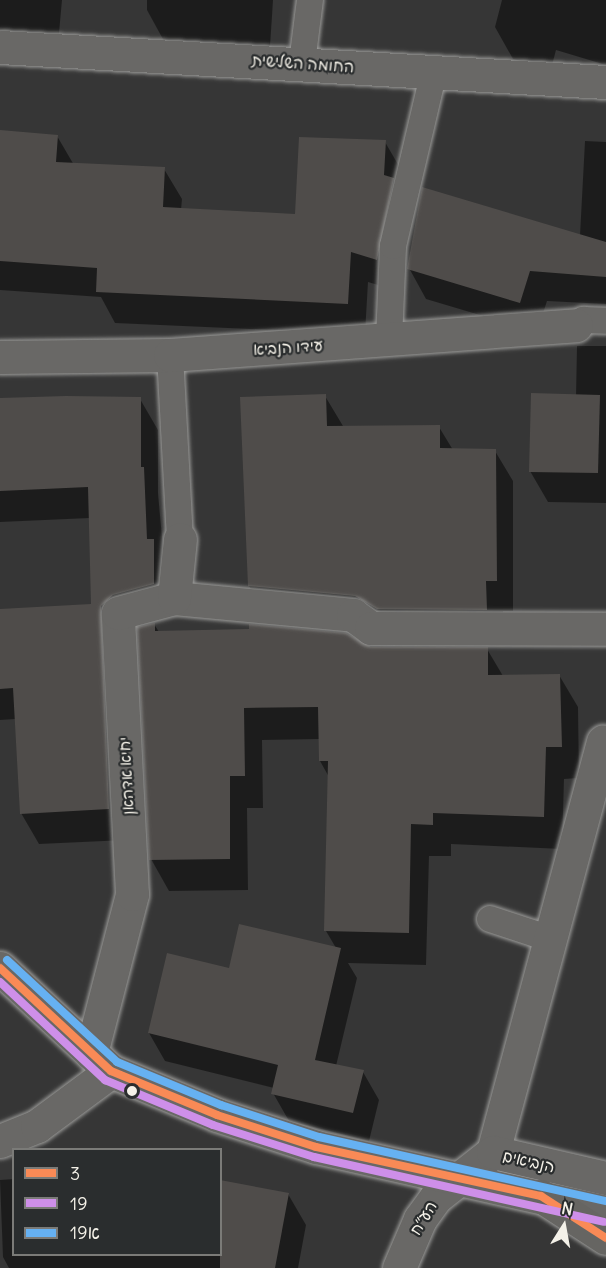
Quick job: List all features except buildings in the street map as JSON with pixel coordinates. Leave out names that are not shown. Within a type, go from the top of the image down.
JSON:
[{"type":"highway","points":[[541,1196],[606,1238]]},
{"type":"street","name":"החומה השלישית","points":[[0,47],[606,82]]},
{"type":"street","name":"עידו הנביא","points":[[0,357],[170,355],[591,323]]},
{"type":"street","points":[[180,538],[174,598],[353,615],[371,628],[606,629]]},
{"type":"street","name":"יחיא אדהאן","points":[[101,1062],[132,894],[118,613],[174,598]]},
{"type":"street","points":[[493,1152],[605,731]]},
{"type":"street","name":"הנביאים","points":[[0,968],[101,1062],[217,1115],[315,1147],[459,1177],[606,1212]]},
{"type":"street","points":[[0,1141],[37,1126],[101,1062]]},
{"type":"street","name":"הנביאים","points":[[459,1177],[493,1152],[606,1178]]},
{"type":"street","name":"הע״ח","points":[[399,1268],[420,1219],[436,1197],[459,1177]]},
{"type":"lane","points":[[302,63],[310,0]]},
{"type":"lane","points":[[389,339],[393,246],[434,71]]},
{"type":"lane","points":[[170,355],[180,538]]},
{"type":"lane","points":[[490,919],[551,939]]},
{"type":"transit line","name":"19א","points":[[7,960],[117,1062],[221,1105],[319,1137],[606,1201]]},
{"type":"transit line","name":"3","points":[[0,968],[111,1071],[217,1115],[316,1147],[541,1196],[606,1238]]},
{"type":"transit line","name":"19","points":[[0,982],[105,1080],[213,1125],[314,1157],[604,1222]]}]
